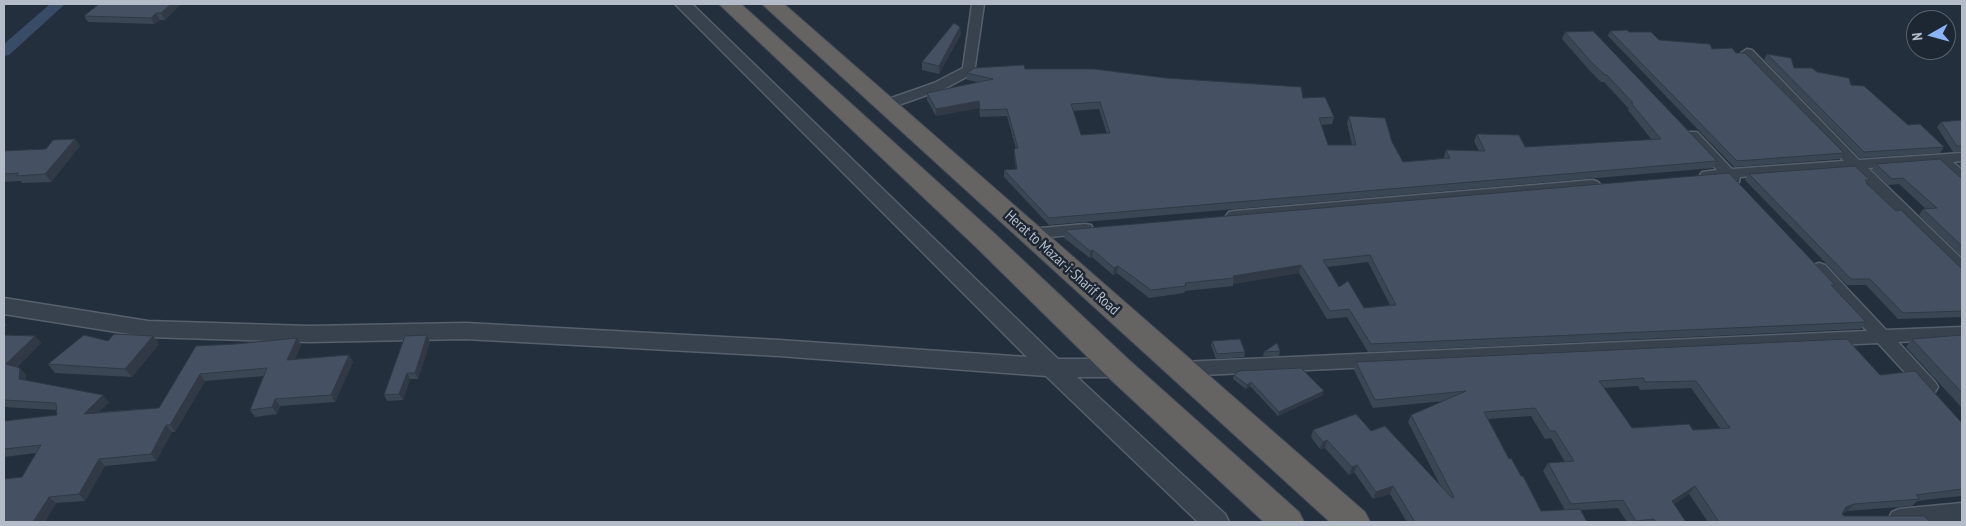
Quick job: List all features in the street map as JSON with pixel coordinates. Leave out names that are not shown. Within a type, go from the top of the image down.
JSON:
[{"type":"highway","points":[[729,4],[985,240],[1118,368],[1287,522]]},
{"type":"highway","name":"Herat to Mazar-i-Sharif Road","points":[[772,4],[1353,522]]},
{"type":"street","points":[[683,4],[1052,368],[1216,522]]},
{"type":"street","points":[[885,105],[940,86],[969,70],[978,4]]},
{"type":"street","points":[[1747,53],[1769,78],[1962,268]]},
{"type":"street","points":[[1682,125],[1742,188]]},
{"type":"street","points":[[1690,177],[1962,157]]},
{"type":"street","points":[[1939,158],[1962,178]]},
{"type":"street","points":[[1223,217],[1612,184]]},
{"type":"street","points":[[1030,234],[1098,228]]},
{"type":"street","points":[[1810,259],[1936,395]]},
{"type":"street","points":[[4,306],[148,329],[309,334],[466,331],[778,348],[1052,368],[1118,368]]},
{"type":"street","points":[[1181,369],[1962,333]]},
{"type":"street","points":[[1878,520],[1962,512]]},
{"type":"building","points":[[99,4],[171,4],[161,13],[156,13],[151,18],[84,16]]},
{"type":"building","points":[[954,23],[960,27],[939,66],[922,62]]},
{"type":"building","points":[[1627,30],[1629,32],[1651,32],[1659,40],[1710,44],[1712,49],[1732,48],[1736,53],[1745,53],[1844,153],[1737,161],[1610,31]]},
{"type":"building","points":[[1593,31],[1717,161],[1049,218],[1004,170],[1017,169],[1014,149],[1018,148],[1007,109],[980,110],[979,101],[936,109],[927,93],[993,79],[967,73],[974,68],[1024,65],[1025,69],[1094,69],[1166,78],[1301,87],[1303,98],[1325,97],[1334,117],[1319,118],[1328,145],[1356,145],[1349,116],[1385,118],[1392,142],[1403,162],[1450,158],[1446,150],[1485,151],[1477,134],[1519,135],[1525,147],[1661,139],[1631,103],[1633,103],[1607,75],[1593,64],[1565,32]],"holes":[[[1100,102],[1110,133],[1081,135],[1071,104]]]},
{"type":"building","points":[[1767,54],[1791,58],[1794,68],[1812,68],[1817,72],[1849,78],[1851,85],[1864,86],[1908,125],[1920,124],[1944,147],[1864,152]]},
{"type":"building","points":[[1962,120],[1962,146],[1957,146],[1941,122]]},
{"type":"building","points":[[75,139],[45,174],[16,176],[19,173],[4,174],[4,151],[46,149],[53,140]]},
{"type":"building","points":[[1940,159],[1962,177],[1962,246],[1923,209],[1937,208],[1903,178],[1892,179],[1876,164]]},
{"type":"building","points":[[1855,166],[1870,180],[1865,180],[1868,183],[1866,183],[1896,211],[1901,210],[1962,268],[1962,311],[1903,313],[1870,279],[1851,279],[1749,174]]},
{"type":"building","points":[[1729,173],[1835,285],[1831,285],[1866,322],[1371,344],[1349,309],[1330,311],[1301,265],[1233,276],[1234,278],[1185,283],[1186,286],[1151,290],[1118,266],[1114,268],[1065,230]],"holes":[[[1370,255],[1396,305],[1364,308],[1348,281],[1339,287],[1323,260]]]},
{"type":"building","points":[[114,334],[153,336],[125,369],[48,364],[84,335],[108,341]]},
{"type":"building","points":[[4,335],[35,336],[6,364],[20,368],[19,379],[103,395],[84,414],[159,408],[196,346],[297,338],[287,360],[349,355],[331,395],[275,399],[272,407],[250,410],[267,368],[200,374],[170,425],[166,425],[151,454],[99,459],[79,494],[49,497],[33,522],[4,522],[4,479],[22,477],[41,445],[4,449],[4,421],[57,415],[56,403],[4,400]]},
{"type":"building","points":[[427,335],[415,373],[407,373],[399,394],[384,395],[405,336]]},
{"type":"building","points":[[1962,335],[1962,393],[1912,339]]},
{"type":"building","points":[[1240,339],[1245,352],[1217,354],[1212,341]]},
{"type":"building","points":[[1847,339],[1880,375],[1915,371],[1962,422],[1962,489],[1916,495],[1920,499],[1854,504],[1846,507],[1842,514],[1844,516],[1924,516],[1930,522],[1719,522],[1695,486],[1672,501],[1686,522],[1656,522],[1654,519],[1636,521],[1623,500],[1571,504],[1548,463],[1574,461],[1555,431],[1550,431],[1535,408],[1484,412],[1509,459],[1511,458],[1521,476],[1523,476],[1541,511],[1580,509],[1587,522],[1415,522],[1393,486],[1376,492],[1357,465],[1352,467],[1327,440],[1323,442],[1313,430],[1356,414],[1371,431],[1385,426],[1452,498],[1454,497],[1411,415],[1466,391],[1375,400],[1356,362]],"holes":[[[1643,378],[1645,382],[1696,381],[1730,428],[1693,430],[1689,424],[1632,428],[1599,381]]]},
{"type":"building","points":[[1277,343],[1280,351],[1264,352]]},
{"type":"building","points":[[1301,368],[1324,391],[1279,412],[1251,382],[1247,385],[1234,375],[1239,371]]},
{"type":"waterway","points":[[4,52],[58,4]]}]
